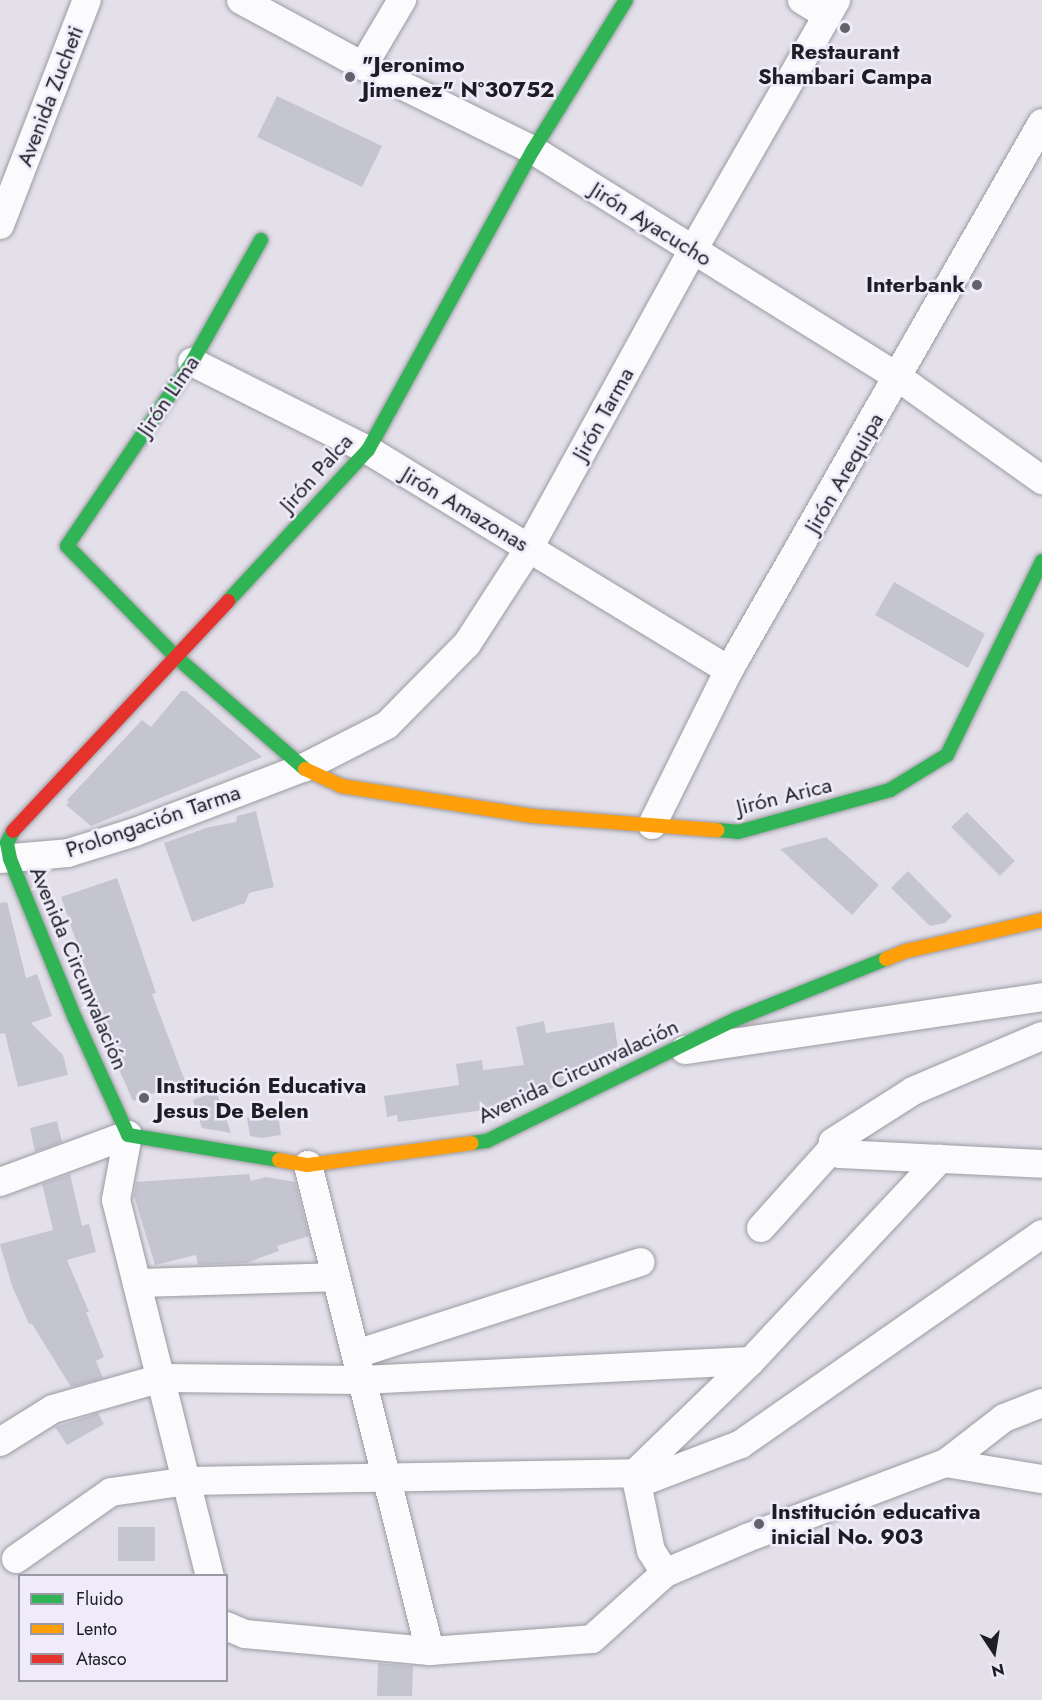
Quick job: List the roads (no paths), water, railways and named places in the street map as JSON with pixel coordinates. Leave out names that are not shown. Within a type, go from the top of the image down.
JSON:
[{"type":"street","name":"Avenida Zucheti","points":[[0,225],[87,0]]},
{"type":"street","name":"Jirón Ayacucho","points":[[241,0],[363,66],[533,150],[899,378],[1042,480]]},
{"type":"street","points":[[363,66],[402,0]]},
{"type":"street","name":"Jirón Palca","points":[[5,859],[13,831],[368,450],[533,150],[627,0]]},
{"type":"street","points":[[802,0],[831,8]]},
{"type":"street","name":"Jirón Tarma","points":[[303,768],[387,725],[467,644],[529,548],[693,250],[831,8]]},
{"type":"street","name":"Jirón Arequipa","points":[[652,825],[729,670],[899,378],[1042,123]]},
{"type":"street","name":"Jirón Lima","points":[[67,546],[192,362],[261,240]]},
{"type":"street","name":"Jirón Amazonas","points":[[192,362],[368,450],[729,670]]},
{"type":"street","name":"Jirón Arica","points":[[67,546],[175,656],[303,768],[341,786],[533,816],[738,832],[890,790],[947,755],[1042,561]]},
{"type":"street","name":"Prolongación Tarma","points":[[5,859],[68,854],[135,832],[303,768]]},
{"type":"street","name":"Avenida Circunvalación","points":[[5,859],[128,1135],[308,1165],[487,1141],[736,1019],[906,951],[1042,920]]},
{"type":"street","points":[[668,1053],[1042,997]]},
{"type":"street","points":[[761,1228],[832,1149],[833,1142],[913,1091],[1042,1036]]},
{"type":"street","points":[[0,1182],[128,1135]]},
{"type":"street","points":[[128,1135],[116,1200],[210,1574]]},
{"type":"street","points":[[832,1149],[840,1154],[1042,1164]]},
{"type":"street","points":[[636,1478],[751,1361],[940,1159]]},
{"type":"street","points":[[308,1165],[430,1651]]},
{"type":"street","points":[[16,1559],[111,1492],[188,1481],[387,1477],[636,1478],[741,1444],[1042,1234]]},
{"type":"street","points":[[359,1367],[641,1262]]},
{"type":"street","points":[[137,1283],[336,1277]]},
{"type":"street","points":[[0,1442],[53,1409],[162,1378],[359,1367],[751,1361]]},
{"type":"street","points":[[228,1627],[245,1634],[430,1651],[592,1640],[665,1573],[747,1538],[946,1462],[1004,1418],[1042,1402]]},
{"type":"street","points":[[946,1462],[1042,1479]]},
{"type":"street","points":[[636,1478],[651,1551],[665,1573]]},
{"type":"place","name":"Restaurant Shambari Campa","points":[[845,28]]},
{"type":"place","name":"\"Jeronimo Jimenez\" N°30752","points":[[350,77]]},
{"type":"place","name":"Interbank","points":[[977,285]]},
{"type":"place","name":"Institución Educativa Jesus De Belen","points":[[144,1098]]},
{"type":"place","name":"Institución educativa inicial No. 903","points":[[759,1524]]}]
